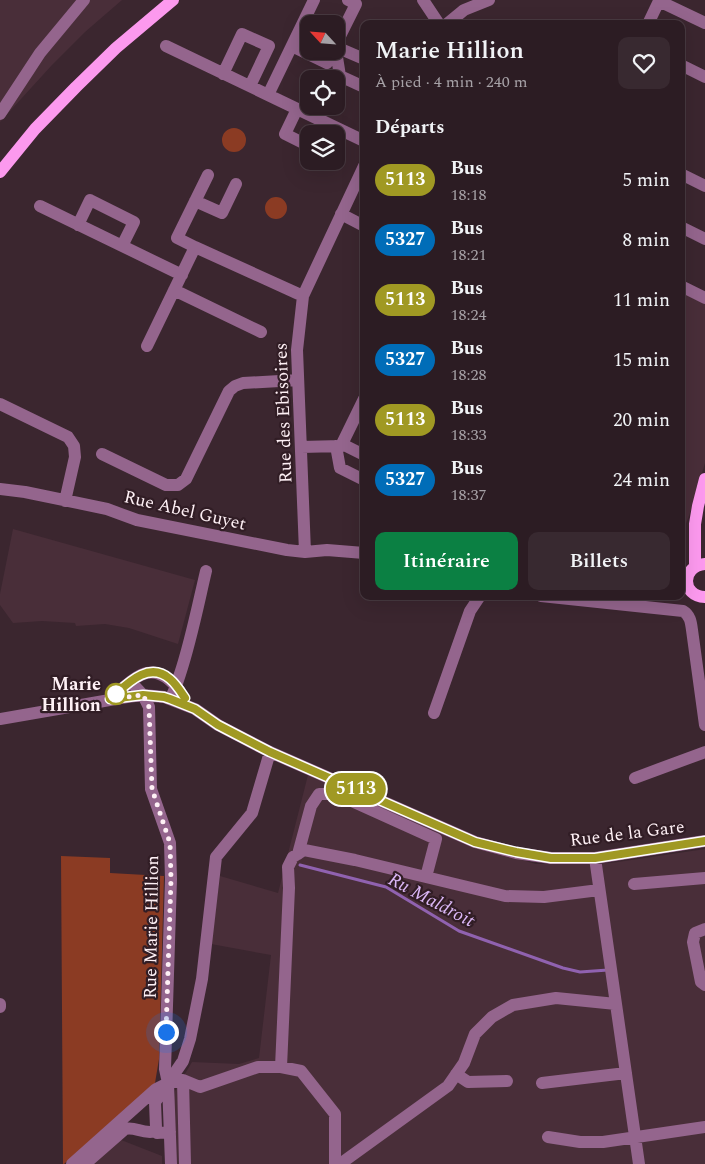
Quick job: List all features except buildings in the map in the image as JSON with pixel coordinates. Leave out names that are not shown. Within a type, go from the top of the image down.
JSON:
[{"type":"main road","points":[[0,172],[35,129],[76,87],[116,48],[173,0]]},
{"type":"main road","points":[[693,592],[687,584],[692,570],[698,506],[705,479]]},
{"type":"main road","points":[[705,504],[702,536],[705,553]]},
{"type":"street","points":[[0,114],[40,53],[84,0]]},
{"type":"street","points":[[268,95],[314,0]]},
{"type":"street","points":[[345,27],[356,4],[348,0]]},
{"type":"street","points":[[424,0],[436,20]]},
{"type":"street","points":[[452,20],[464,10],[489,0]]},
{"type":"street","points":[[650,20],[659,1],[705,24]]},
{"type":"street","points":[[223,74],[242,34],[269,46],[250,86]]},
{"type":"street","points":[[166,46],[360,140]]},
{"type":"street","points":[[292,46],[300,50]]},
{"type":"street","points":[[345,50],[360,58]]},
{"type":"street","points":[[336,60],[340,76],[360,85]]},
{"type":"street","points":[[685,67],[705,77]]},
{"type":"street","points":[[297,109],[285,134],[300,142]]},
{"type":"street","name":"Rue des Ebisoires","points":[[305,552],[296,350],[304,296],[360,174]]},
{"type":"street","points":[[208,175],[177,238],[304,296]]},
{"type":"street","points":[[685,176],[705,186]]},
{"type":"street","points":[[195,201],[222,214],[236,184]]},
{"type":"street","points":[[78,224],[90,200],[134,222],[122,246]]},
{"type":"street","points":[[40,206],[182,275]]},
{"type":"street","points":[[341,214],[360,224]]},
{"type":"street","points":[[685,229],[705,239]]},
{"type":"street","points":[[148,346],[195,247]]},
{"type":"street","points":[[685,288],[705,298]]},
{"type":"street","points":[[174,290],[261,332]]},
{"type":"street","points":[[102,454],[166,485],[178,485],[186,479],[229,391],[243,383],[297,380]]},
{"type":"street","points":[[0,404],[68,437],[74,446],[75,457],[64,501]]},
{"type":"street","points":[[360,406],[339,445],[340,468],[360,478]]},
{"type":"street","points":[[301,447],[339,445],[360,453]]},
{"type":"street","name":"Rue Abel Guyet","points":[[0,489],[25,492],[107,509],[137,520],[287,550],[360,553]]},
{"type":"street","points":[[170,699],[175,691],[184,660],[206,571]]},
{"type":"street","points":[[434,713],[470,610],[477,600]]},
{"type":"street","points":[[590,600],[683,611],[686,613],[692,630],[705,725]]},
{"type":"street","name":"Rue de la Gare","points":[[110,699],[143,673],[152,672],[170,678],[195,709]]},
{"type":"street","points":[[130,682],[143,695]]},
{"type":"street","name":"Rue de la Gare","points":[[0,719],[110,699],[143,695],[164,697],[195,709],[218,725],[270,752],[475,842],[551,858],[595,858],[705,841]]},
{"type":"street","name":"Rue Marie Hillion","points":[[143,695],[149,707],[152,789],[170,843],[171,879],[165,1069],[168,1083],[172,1164]]},
{"type":"street","points":[[170,1132],[157,1133],[155,1102],[183,1061],[190,1039],[202,978],[216,858],[252,813],[270,752]]},
{"type":"street","points":[[635,778],[705,752]]},
{"type":"street","points":[[298,854],[311,806],[319,794],[331,794],[343,797],[436,839],[426,877]]},
{"type":"street","points":[[281,1067],[289,888],[288,867],[293,857],[304,850],[505,896],[544,897],[599,890]]},
{"type":"street","points":[[595,858],[639,1164]]},
{"type":"street","points":[[634,884],[705,878]]},
{"type":"street","points":[[705,929],[695,933],[693,942],[701,982],[705,985]]},
{"type":"street","points":[[340,1164],[448,1086],[464,1063],[475,1034],[492,1017],[513,1004],[556,998],[616,1004]]},
{"type":"street","points":[[72,1164],[156,1089],[168,1083],[183,1080],[200,1087],[258,1068],[281,1067],[301,1071],[335,1114],[335,1164]]},
{"type":"street","points":[[542,1083],[626,1073]]},
{"type":"street","points":[[456,1074],[468,1082],[507,1081]]},
{"type":"street","points":[[183,1080],[185,1164]]},
{"type":"street","points":[[85,1164],[125,1129],[129,1128],[144,1132],[157,1130]]},
{"type":"street","points":[[548,1137],[580,1142],[603,1142],[705,1128]]},
{"type":"shaded area","points":[[0,0],[122,0],[85,32],[52,65],[0,122]]},
{"type":"shaded area","points":[[234,128],[239,129],[245,135],[245,145],[239,151],[234,152],[229,151],[223,145],[222,140],[223,135],[229,129]]},
{"type":"shaded area","points":[[276,197],[284,200],[287,208],[284,216],[276,219],[268,216],[265,208],[268,200]]},
{"type":"shaded area","points":[[685,288],[705,298],[705,463],[685,526]]},
{"type":"shaded area","points":[[13,529],[195,580],[178,644],[129,628],[105,624],[76,626],[75,623],[42,621],[13,623],[0,605],[0,594]]},
{"type":"shaded area","points":[[308,775],[473,846],[536,864],[611,863],[705,849],[705,1164],[176,1164],[173,1106],[175,1091],[192,1062],[239,1064],[259,1058],[271,955],[211,944],[220,876],[278,893]]},
{"type":"shaded area","points":[[61,856],[110,858],[110,873],[164,876],[159,1059],[155,1083],[64,1164],[63,1164]]},
{"type":"shaded area","points":[[111,1136],[162,1156],[162,1164],[78,1164]]},
{"type":"waterway","name":"Ru Maldroit","points":[[300,865],[386,887],[459,931],[563,968],[580,972],[608,970]]},
{"type":"bus line","name":"5113","points":[[185,698],[170,678],[152,672],[143,673],[110,699],[143,695],[170,699],[195,709],[218,725],[270,752],[475,842],[516,852],[551,858],[595,858],[705,841]]},
{"type":"place","name":"Marie Hillion","points":[[116,694]]},
{"type":"route","points":[[116,694],[110,699],[143,695],[149,707],[152,789],[170,843],[171,879],[166,1032]]}]
